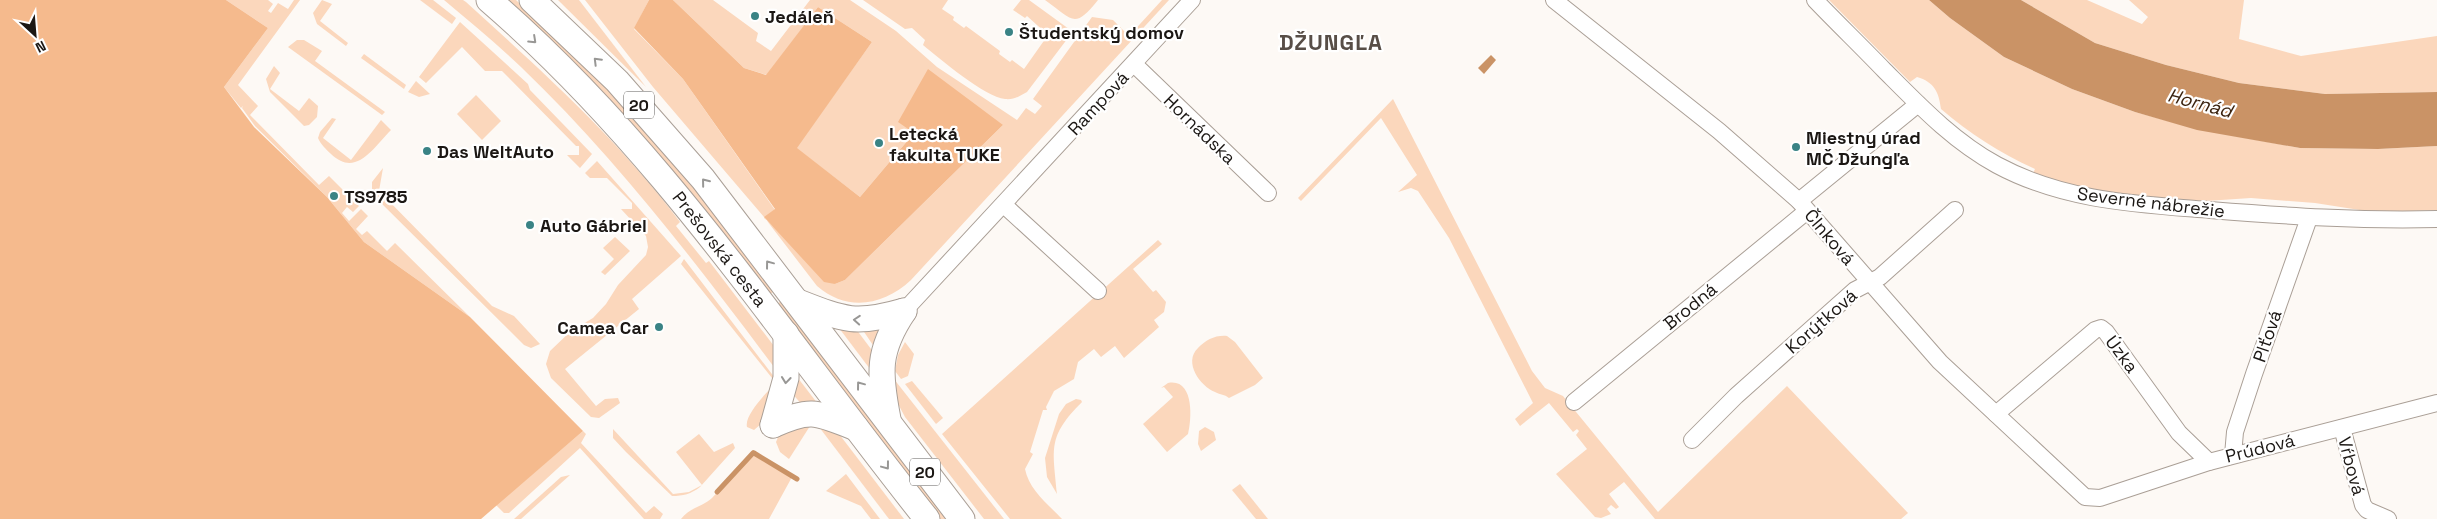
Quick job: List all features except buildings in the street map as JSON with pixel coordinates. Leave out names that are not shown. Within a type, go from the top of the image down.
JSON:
[{"type":"highway","name":"Prešovská cesta","points":[[489,0],[546,52],[621,128],[686,204],[927,519]]},
{"type":"highway","name":"Prešovská cesta","points":[[532,0],[587,51],[646,113],[736,220],[962,519]]},
{"type":"highway","points":[[798,302],[851,319],[868,320],[904,311]]},
{"type":"highway","points":[[889,424],[881,369],[892,328],[904,311]]},
{"type":"highway","points":[[786,334],[786,378],[773,425],[798,414],[812,413],[856,428]]},
{"type":"street","name":"Rampová","points":[[904,311],[1004,206],[1192,0]]},
{"type":"street","name":"Člnková","points":[[1554,0],[1719,130],[1803,206],[1940,362],[2085,497]]},
{"type":"street","name":"Severné nábrežie","points":[[1815,0],[1918,104],[1969,148],[1997,165],[2049,187],[2113,202],[2309,218],[2378,221],[2437,219]]},
{"type":"street","name":"Hornádska","points":[[1134,64],[1268,193]]},
{"type":"street","name":"Brodná","points":[[1574,402],[1803,206],[1918,104]]},
{"type":"street","points":[[1004,206],[1098,291]]},
{"type":"street","name":"Korýtková","points":[[1692,440],[1736,396],[1855,290],[1880,277],[1955,210]]},
{"type":"street","name":"Plťová","points":[[2233,455],[2233,443],[2238,424],[2309,218]]},
{"type":"street","name":"Úzka","points":[[1996,414],[2095,330],[2101,328],[2106,332],[2179,433],[2209,462]]},
{"type":"street","name":"Prúdová","points":[[2085,497],[2100,498],[2233,455],[2437,403]]},
{"type":"street","name":"Vŕbová","points":[[2342,428],[2362,505],[2367,510],[2388,519]]},
{"type":"shaded area","points":[[0,0],[226,0],[268,28],[224,87],[254,127],[327,197],[364,242],[470,317],[583,431],[481,519],[0,519]]},
{"type":"shaded area","points":[[226,0],[268,0],[273,4],[268,11],[271,13],[278,3],[288,9],[294,0],[300,0],[238,85],[258,106],[250,115],[319,185],[329,176],[359,206],[353,212],[347,207],[342,213],[349,221],[361,209],[368,216],[356,229],[362,235],[367,231],[387,251],[395,243],[470,317],[364,242],[327,197],[255,126],[242,108],[243,106],[241,108],[224,87],[268,28]]},
{"type":"shaded area","points":[[322,0],[332,4],[320,21],[348,43],[346,46],[317,24],[313,13]]},
{"type":"shaded area","points":[[420,0],[433,0],[456,18],[452,24]]},
{"type":"shaded area","points":[[444,0],[463,0],[466,2],[579,107],[632,163],[680,222],[676,226],[706,263],[709,261],[777,350],[780,375],[657,216],[591,139],[521,67]]},
{"type":"shaded area","points":[[505,0],[516,0],[609,89],[667,153],[776,290],[770,294],[695,197],[630,121]]},
{"type":"shaded area","points":[[558,0],[579,0],[646,87]]},
{"type":"shaded area","points":[[585,0],[649,0],[634,29],[683,79],[775,210],[764,218],[653,87]]},
{"type":"shaded area","points":[[649,0],[673,0],[744,68],[766,75],[818,7],[872,42],[797,148],[860,197],[914,133],[898,122],[928,69],[1003,125],[845,280],[835,284],[824,282],[764,217],[775,209],[683,79],[634,28]]},
{"type":"shaded area","points":[[673,0],[713,0],[758,33],[756,41],[771,51],[810,0],[850,0],[896,31],[937,67],[1017,120],[1026,108],[1035,114],[1042,106],[1033,99],[1092,17],[1113,20],[1129,36],[1162,0],[1169,0],[911,280],[889,296],[865,302],[853,302],[840,300],[829,294],[817,286],[767,220],[835,284],[845,280],[1003,125],[914,133],[860,197],[796,148],[872,42],[818,7],[767,75],[744,68]]},
{"type":"shaded area","points":[[863,0],[948,0],[942,9],[954,17],[953,20],[964,28],[966,26],[1000,51],[999,54],[1010,62],[1012,60],[1024,69],[1048,35],[1027,16],[1025,18],[1013,10],[1021,0],[1029,0],[1069,29],[1071,34],[1027,92],[1014,98],[1005,99],[996,97],[975,85],[923,45],[925,40],[912,28],[905,29]]},
{"type":"shaded area","points":[[1045,0],[1098,0],[1084,15],[1073,19]]},
{"type":"shaded area","points":[[1829,0],[1929,0],[1950,18],[2004,57],[2072,89],[2135,112],[2197,129],[2300,148],[2378,149],[2437,146],[2437,210],[2366,211],[2315,203],[2251,198],[2206,201],[2075,195],[2030,180],[2035,169],[1986,142],[1963,127],[1941,109],[1939,98],[1932,85],[1917,77],[1910,82]]},
{"type":"shaded area","points":[[2021,0],[2087,0],[2142,24],[2148,17],[2129,0],[2244,0],[2239,39],[2301,56],[2437,36],[2437,92],[2325,94],[2239,83],[2166,65],[2095,43]]},
{"type":"shaded area","points":[[460,22],[528,84],[530,90],[592,154],[580,168],[567,155],[579,155],[579,146],[576,146],[502,71],[485,71],[462,47],[426,83],[419,77]]},
{"type":"shaded area","points":[[297,40],[304,40],[322,51],[315,61],[385,112],[382,115],[288,47]]},
{"type":"shaded area","points":[[364,54],[406,85],[404,89],[361,58]]},
{"type":"shaded area","points":[[274,66],[280,73],[270,89],[299,111],[309,98],[318,106],[317,117],[309,125],[304,126],[270,92],[266,79]]},
{"type":"shaded area","points":[[416,81],[430,94],[419,97],[408,92]]},
{"type":"shaded area","points":[[476,95],[501,121],[482,140],[457,114]]},
{"type":"shaded area","points":[[1393,99],[1532,371],[1545,388],[1563,396],[1658,512],[1787,386],[1908,513],[1901,519],[1655,519],[1624,482],[1609,494],[1619,507],[1616,509],[1611,505],[1607,509],[1611,514],[1601,518],[1595,517],[1556,474],[1587,449],[1576,435],[1579,431],[1577,429],[1573,432],[1549,403],[1520,426],[1515,419],[1533,403],[1449,238],[1418,191],[1411,188],[1398,192],[1417,175],[1381,118],[1301,201],[1298,198]]},
{"type":"shaded area","points":[[332,118],[336,119],[323,138],[351,160],[381,120],[391,130],[364,158],[348,163],[340,161],[331,154],[318,138],[320,132]]},
{"type":"shaded area","points":[[597,161],[681,256],[632,299],[639,309],[565,369],[596,406],[605,399],[618,398],[620,403],[599,418],[591,417],[551,378],[546,364],[550,351],[571,331],[593,318],[606,304],[618,285],[646,255],[648,247],[646,236],[621,209],[632,209],[632,203],[607,178],[590,178],[585,173]]},
{"type":"shaded area","points":[[383,168],[379,191],[492,306],[514,316],[540,344],[531,348],[524,345],[376,198],[372,192],[372,182]]},
{"type":"shaded area","points":[[615,237],[630,251],[605,275],[601,272],[614,259],[603,248]]},
{"type":"shaded area","points":[[1158,240],[1162,244],[1133,269],[1153,292],[1156,290],[1166,302],[1164,312],[1154,320],[1159,327],[1124,358],[1115,346],[1101,357],[1094,349],[1078,362],[1074,379],[1054,391],[1046,407],[1047,410],[1043,410],[1030,452],[1033,454],[1025,469],[1030,484],[1062,519],[1010,519],[942,434]]},
{"type":"shaded area","points":[[684,259],[778,382],[761,424],[754,430],[747,427],[749,416],[776,383],[681,264]]},
{"type":"shaded area","points":[[783,300],[949,519],[940,519],[777,304]]},
{"type":"shaded area","points":[[885,326],[875,348],[862,329]]},
{"type":"shaded area","points":[[839,328],[856,329],[874,353],[870,369]]},
{"type":"shaded area","points":[[1227,336],[1235,342],[1263,378],[1255,385],[1229,398],[1204,385],[1195,373],[1192,360],[1198,348],[1204,343],[1215,337]]},
{"type":"shaded area","points":[[905,342],[914,354],[908,376],[901,379],[895,371],[898,355]]},
{"type":"shaded area","points":[[791,369],[821,408],[803,406],[791,392]]},
{"type":"shaded area","points":[[890,374],[1004,519],[984,519],[905,417],[896,400]]},
{"type":"shaded area","points":[[912,381],[943,418],[936,424],[905,384]]},
{"type":"shaded area","points":[[1168,383],[1176,383],[1183,387],[1187,393],[1190,419],[1188,434],[1167,452],[1143,424],[1173,397],[1164,387],[1161,388]]},
{"type":"shaded area","points":[[1076,399],[1082,402],[1063,425],[1055,444],[1054,465],[1057,494],[1047,477],[1045,458],[1059,414],[1066,404]]},
{"type":"shaded area","points":[[813,419],[836,430],[904,519],[889,519]]},
{"type":"shaded area","points":[[792,425],[810,426],[789,459],[780,452],[776,442],[779,435]]},
{"type":"shaded area","points":[[1205,427],[1214,432],[1216,440],[1201,451],[1198,444],[1199,431]]},
{"type":"shaded area","points":[[613,429],[673,494],[689,492],[702,485],[690,493],[672,496],[613,438]]},
{"type":"shaded area","points":[[583,431],[586,434],[581,443],[646,513],[654,506],[663,514],[660,519],[644,519],[580,448],[509,513],[504,513],[496,505]]},
{"type":"shaded area","points":[[699,434],[714,452],[733,443],[735,448],[702,485],[676,452]]},
{"type":"shaded area","points":[[752,454],[792,477],[769,519],[681,519],[688,512],[712,498]]},
{"type":"shaded area","points":[[846,474],[880,519],[871,519],[861,506],[826,491]]},
{"type":"shaded area","points":[[570,475],[521,519],[514,519],[561,477]]},
{"type":"shaded area","points":[[1240,484],[1268,519],[1256,519],[1232,490]]},
{"type":"water","name":"Hornád","points":[[1929,0],[2021,0],[2095,43],[2166,65],[2239,83],[2325,94],[2437,92],[2437,146],[2378,149],[2300,148],[2197,130],[2135,112],[2072,89],[2004,57],[1950,18]]},
{"type":"water","points":[[1491,55],[1496,60],[1484,74],[1478,68]]},
{"type":"waterway","points":[[717,492],[753,453]]},
{"type":"waterway","points":[[754,453],[797,479]]},
{"type":"place","name":"Jedáleň","points":[[755,16]]},
{"type":"place","name":"Študentský domov","points":[[1009,32]]},
{"type":"place","name":"Letecká fakulta TUKE","points":[[879,143]]},
{"type":"place","name":"Miestny úrad MČ Džungľa","points":[[1796,147]]},
{"type":"place","name":"Das WeltAuto","points":[[427,151]]},
{"type":"place","name":"TS9785","points":[[334,196]]},
{"type":"place","name":"Auto Gábriel","points":[[530,225]]},
{"type":"place","name":"Camea Car","points":[[659,327]]},
{"type":"district","name":"DŽUNGĽA","points":[[1331,42]]}]
